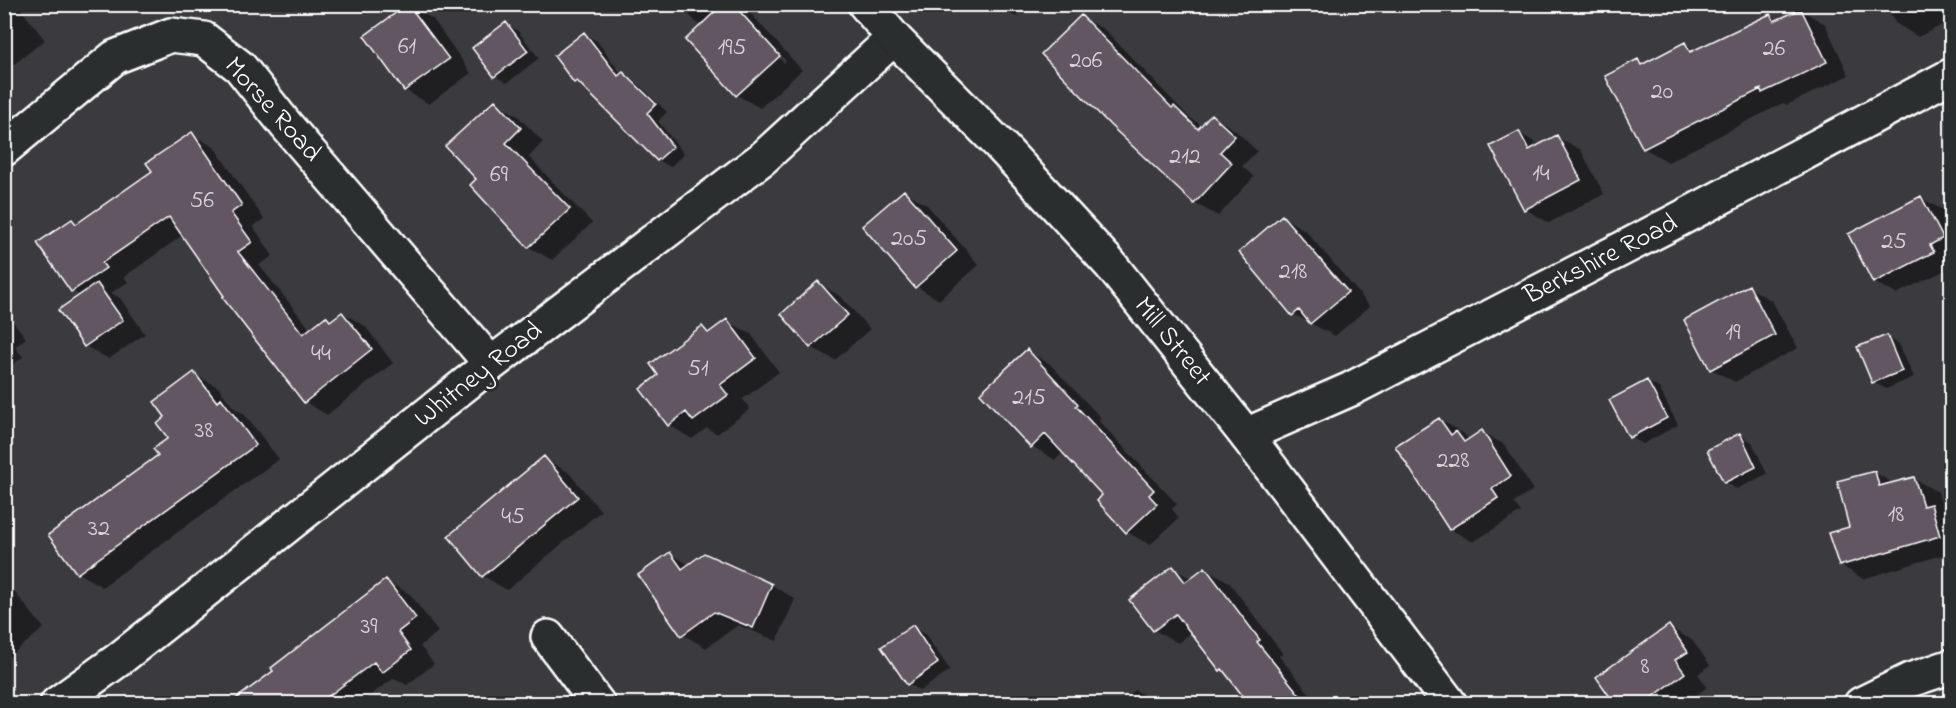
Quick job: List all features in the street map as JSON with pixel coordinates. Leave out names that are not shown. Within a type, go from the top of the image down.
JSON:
[{"type":"street","name":"Mill Street","points":[[865,4],[894,38],[1000,145],[1110,264],[1246,435],[1450,704]]},
{"type":"street","name":"Morse Road","points":[[4,148],[115,57],[171,35],[204,39],[240,67],[294,134],[491,364]]},
{"type":"street","name":"Whitney Road","points":[[57,704],[118,660],[491,364],[763,158],[894,38]]},
{"type":"street","name":"Berkshire Road","points":[[1246,435],[1351,389],[1952,75]]},
{"type":"street","points":[[548,637],[598,704]]},
{"type":"street","points":[[1861,704],[1910,680],[1952,666]]},
{"type":"building","points":[[408,4],[449,59],[404,91],[364,36]]},
{"type":"building","points":[[723,4],[733,4],[780,56],[736,96],[685,40]]},
{"type":"building","points":[[1801,9],[1827,62],[1762,93],[1761,89],[1643,149],[1605,76],[1638,59],[1641,65],[1685,42],[1690,52],[1770,14],[1774,21]]},
{"type":"building","points":[[1081,15],[1172,108],[1174,106],[1198,129],[1211,114],[1235,136],[1220,152],[1232,163],[1194,204],[1110,125],[1041,54]]},
{"type":"building","points":[[506,22],[528,51],[494,77],[472,48]]},
{"type":"building","points":[[584,32],[618,76],[623,72],[656,104],[647,113],[673,147],[657,161],[577,81],[574,83],[554,56]]},
{"type":"building","points":[[495,100],[521,128],[506,143],[570,209],[528,248],[470,185],[476,179],[445,146]]},
{"type":"building","points":[[1519,131],[1529,150],[1557,135],[1581,180],[1524,210],[1490,146]]},
{"type":"building","points":[[192,132],[242,205],[231,213],[252,242],[238,252],[303,334],[326,316],[330,321],[342,312],[372,349],[304,403],[222,297],[224,296],[169,217],[102,263],[106,268],[71,292],[37,243],[72,219],[76,224],[152,171],[146,163]]},
{"type":"building","points":[[904,190],[957,251],[915,288],[862,226]]},
{"type":"building","points":[[1921,196],[1943,238],[1930,245],[1934,252],[1873,283],[1848,234]]},
{"type":"building","points":[[1282,215],[1348,292],[1310,324],[1299,310],[1292,316],[1239,252]]},
{"type":"building","points":[[818,281],[848,315],[810,348],[781,314]]},
{"type":"building","points":[[97,283],[123,320],[84,347],[58,310]]},
{"type":"building","points":[[1749,285],[1775,335],[1710,370],[1684,320]]},
{"type":"building","points":[[727,319],[756,358],[720,385],[728,395],[693,421],[686,412],[668,426],[640,389],[658,375],[650,364],[702,326],[708,333]]},
{"type":"building","points":[[1887,335],[1902,371],[1872,383],[1857,347]]},
{"type":"building","points":[[1027,349],[1154,490],[1149,495],[1157,504],[1126,533],[1097,501],[1102,495],[1045,434],[1031,448],[980,393]]},
{"type":"building","points":[[194,372],[217,402],[221,398],[256,445],[77,574],[48,535],[158,455],[153,449],[168,438],[157,424],[165,417],[154,402]]},
{"type":"building","points":[[1647,380],[1667,418],[1629,438],[1609,400]]},
{"type":"building","points":[[1439,418],[1451,435],[1456,431],[1464,442],[1482,430],[1511,476],[1492,489],[1498,498],[1449,530],[1395,446]]},
{"type":"building","points":[[1740,433],[1756,467],[1724,483],[1707,450]]},
{"type":"building","points":[[544,456],[578,497],[482,577],[448,536]]},
{"type":"building","points":[[1875,471],[1879,486],[1914,477],[1923,506],[1931,504],[1940,536],[1839,566],[1828,533],[1849,527],[1837,481]]},
{"type":"building","points":[[670,552],[682,569],[704,553],[772,584],[753,628],[714,612],[681,636],[638,575]]},
{"type":"building","points":[[1173,566],[1185,582],[1205,567],[1260,640],[1257,642],[1307,704],[1249,704],[1176,614],[1153,631],[1129,600]]},
{"type":"building","points":[[386,579],[416,618],[398,632],[411,650],[382,673],[374,662],[318,704],[229,704],[273,671],[271,668]]},
{"type":"building","points":[[913,625],[938,663],[907,685],[881,647]]},
{"type":"building","points":[[1669,625],[1688,652],[1675,660],[1685,673],[1643,704],[1615,704],[1596,677]]}]
